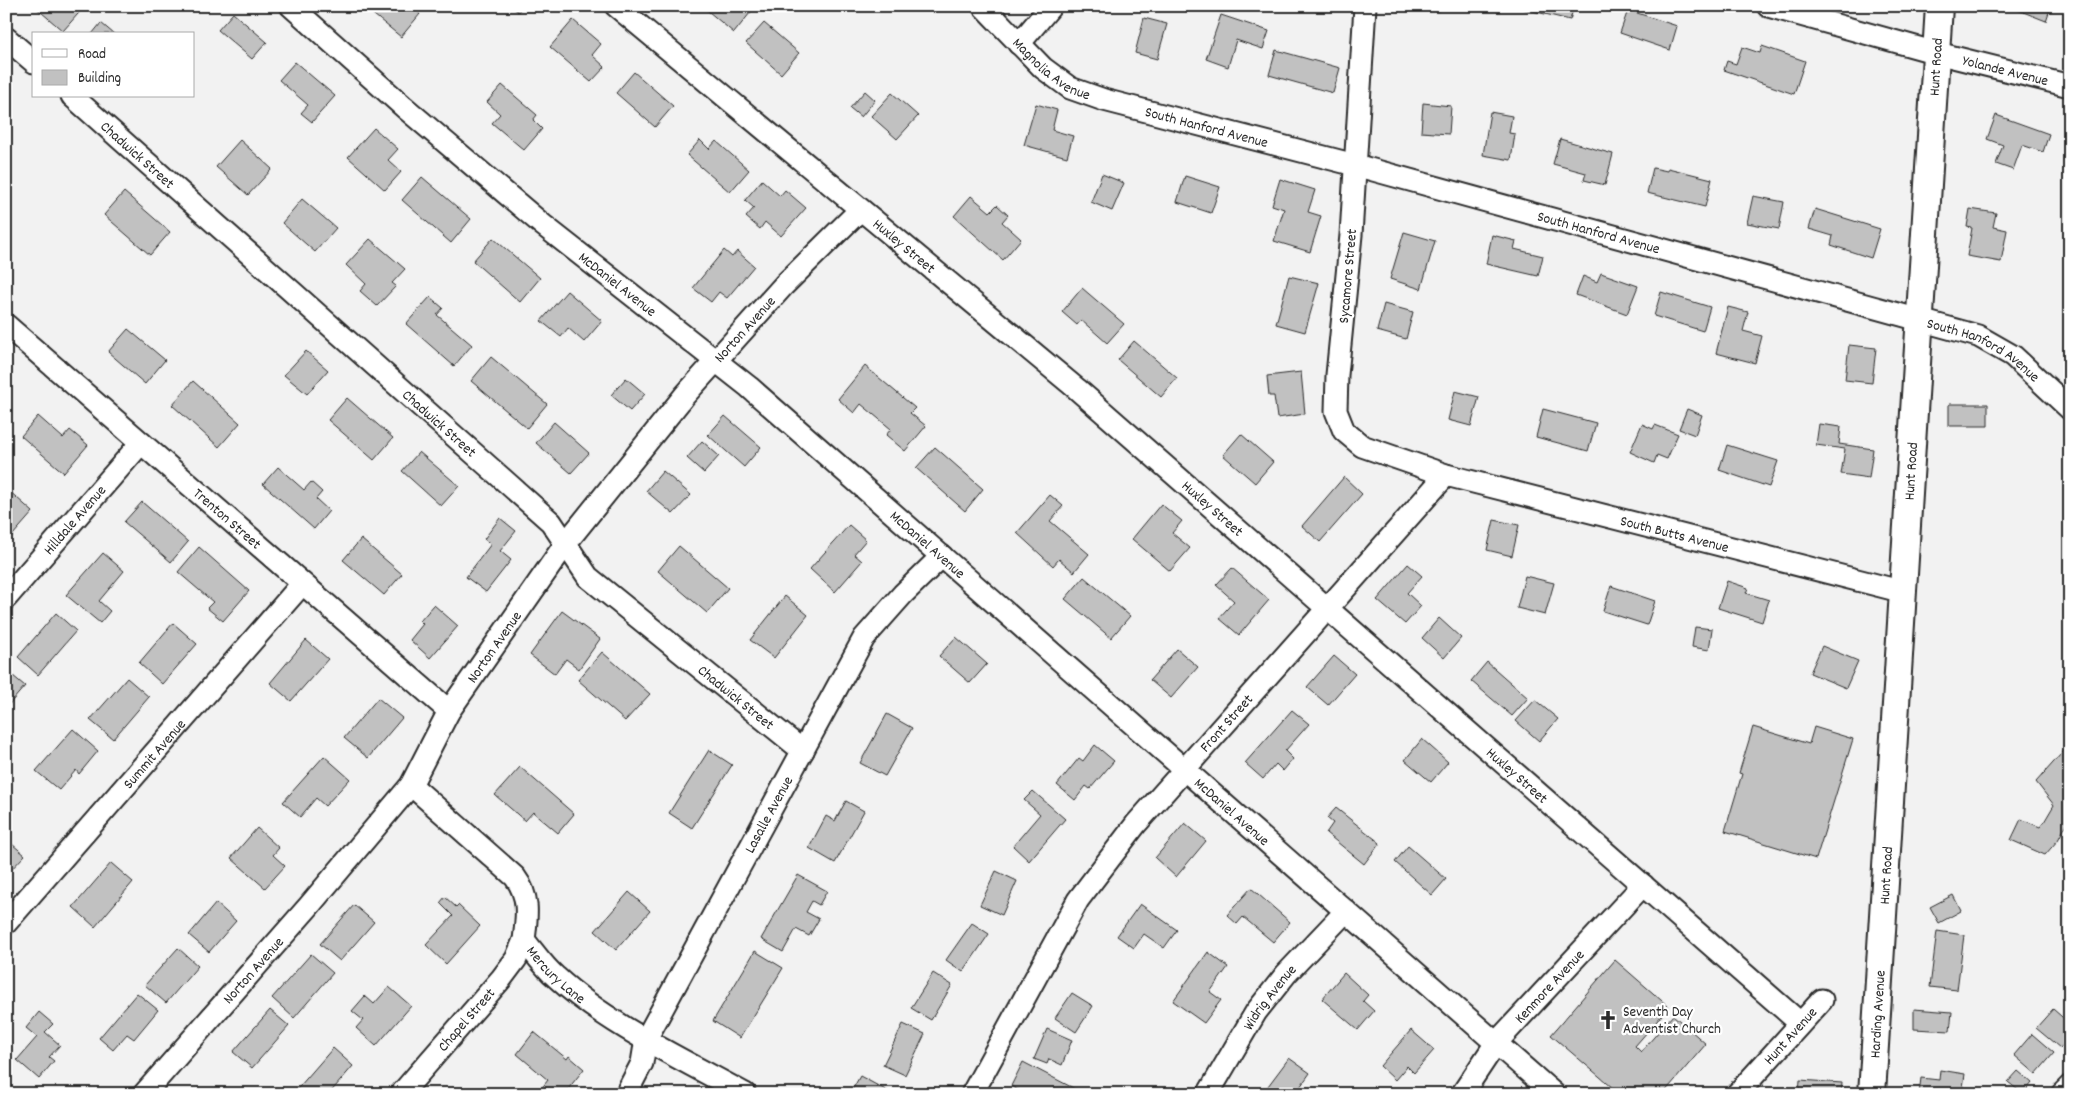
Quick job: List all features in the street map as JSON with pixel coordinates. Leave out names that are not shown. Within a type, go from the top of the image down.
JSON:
[{"type":"street","name":"McDaniel Avenue","points":[[291,6],[404,107],[535,219],[716,360],[1186,769],[1554,1094]]},
{"type":"street","name":"Huxley Street","points":[[616,6],[1077,389],[1800,1023]]},
{"type":"street","points":[[983,6],[1019,44]]},
{"type":"street","name":"Magnolia Avenue","points":[[1051,6],[1019,44],[1043,68],[1070,88],[1104,100]]},
{"type":"street","name":"Sycamore Street","points":[[1365,6],[1351,234],[1337,375],[1336,411],[1344,431],[1362,446],[1446,475]]},
{"type":"street","name":"Yolande Avenue","points":[[1768,6],[1937,53],[2070,86]]},
{"type":"street","name":"Hunt Road","points":[[1881,936],[1904,592],[1939,6]]},
{"type":"street","points":[[6,38],[32,60]]},
{"type":"street","name":"Chadwick Street","points":[[74,98],[552,522],[588,577],[803,751]]},
{"type":"street","name":"South Hanford Avenue","points":[[1104,100],[1355,165],[1978,336],[2013,356],[2070,409]]},
{"type":"street","name":"Norton Avenue","points":[[144,1094],[309,906],[411,785],[450,711],[566,543],[684,395],[784,285],[860,210]]},
{"type":"street","name":"Trenton Street","points":[[6,325],[450,711]]},
{"type":"street","name":"Hilldale Avenue","points":[[6,598],[141,442]]},
{"type":"street","name":"South Butts Avenue","points":[[1446,475],[1904,592]]},
{"type":"street","name":"Front Street","points":[[972,1094],[1078,900],[1136,824],[1446,475]]},
{"type":"street","name":"Lasalle Avenue","points":[[626,1094],[642,1063],[646,1039],[864,638],[903,594],[942,556]]},
{"type":"street","name":"Summit Avenue","points":[[6,923],[302,584]]},
{"type":"street","name":"Mercury Lane","points":[[411,785],[496,859],[521,886],[527,903],[524,940],[556,977],[592,1005],[646,1039],[745,1094]]},
{"type":"street","name":"Kenmore Avenue","points":[[1462,1094],[1496,1043],[1643,885]]},
{"type":"street","name":"Widrig Avenue","points":[[1208,1094],[1256,1012],[1286,974],[1346,911]]},
{"type":"street","name":"Harding Avenue","points":[[1872,1094],[1881,936]]},
{"type":"street","name":"Chapel Street","points":[[402,1094],[501,979],[516,959],[524,940]]},
{"type":"street","name":"Hunt Avenue","points":[[1736,1094],[1822,1000]]},
{"type":"street","points":[[2062,1094],[2070,1086]]},
{"type":"building","points":[[34,6],[85,6],[63,31]]},
{"type":"building","points":[[363,6],[410,6],[420,14],[401,37]]},
{"type":"building","points":[[511,6],[523,6],[518,12]]},
{"type":"building","points":[[702,6],[751,6],[754,8],[734,33]]},
{"type":"building","points":[[1421,6],[1442,6],[1440,11]]},
{"type":"building","points":[[1525,6],[1574,6],[1570,20],[1524,9]]},
{"type":"building","points":[[2008,6],[2051,6],[2046,21]]},
{"type":"building","points":[[1628,10],[1677,26],[1670,50],[1620,33]]},
{"type":"building","points":[[233,13],[267,42],[252,59],[218,30]]},
{"type":"building","points":[[1221,15],[1269,31],[1263,49],[1236,40],[1228,67],[1206,59]]},
{"type":"building","points":[[1144,18],[1167,24],[1157,59],[1135,53]]},
{"type":"building","points":[[573,20],[601,44],[592,55],[605,67],[591,82],[550,47]]},
{"type":"building","points":[[101,23],[112,32],[94,32]]},
{"type":"building","points":[[764,23],[799,53],[781,74],[746,43]]},
{"type":"building","points":[[1762,46],[1805,61],[1794,94],[1724,70],[1727,61],[1736,64],[1742,47],[1760,53]]},
{"type":"building","points":[[1276,50],[1340,68],[1333,93],[1269,75]]},
{"type":"building","points":[[295,62],[335,96],[312,122],[301,113],[308,105],[279,80]]},
{"type":"building","points":[[634,72],[673,106],[655,127],[616,93]]},
{"type":"building","points":[[502,85],[537,115],[533,120],[542,129],[524,150],[492,123],[500,114],[487,102]]},
{"type":"building","points":[[865,91],[875,100],[861,117],[850,108]]},
{"type":"building","points":[[892,93],[918,116],[897,139],[871,116]]},
{"type":"building","points":[[1423,103],[1451,106],[1449,134],[1421,132]]},
{"type":"building","points":[[1036,104],[1057,110],[1052,130],[1073,136],[1067,157],[1024,145]]},
{"type":"building","points":[[1490,112],[1512,116],[1509,133],[1515,134],[1511,160],[1483,155]]},
{"type":"building","points":[[1996,115],[2049,134],[2043,152],[2022,145],[2013,170],[1996,164],[2003,145],[1987,139]]},
{"type":"building","points":[[374,128],[398,149],[388,160],[401,172],[385,190],[348,157]]},
{"type":"building","points":[[1560,139],[1613,154],[1605,185],[1584,180],[1586,173],[1553,164]]},
{"type":"building","points":[[240,140],[272,169],[248,195],[216,167]]},
{"type":"building","points":[[700,140],[709,149],[716,141],[749,170],[730,192],[687,155]]},
{"type":"building","points":[[1653,168],[1667,171],[1668,168],[1712,179],[1705,207],[1647,193]]},
{"type":"building","points":[[1102,174],[1124,183],[1112,211],[1091,202]]},
{"type":"building","points":[[1185,176],[1220,187],[1211,213],[1177,202]]},
{"type":"building","points":[[422,177],[471,219],[451,243],[402,200]]},
{"type":"building","points":[[1280,179],[1315,190],[1308,212],[1321,216],[1310,252],[1274,241],[1284,209],[1272,205]]},
{"type":"building","points":[[762,180],[780,196],[785,190],[806,208],[781,236],[765,222],[760,229],[746,217],[754,208],[745,200]]},
{"type":"building","points":[[124,192],[170,232],[150,255],[104,215]]},
{"type":"building","points":[[971,196],[990,212],[997,205],[1008,215],[1002,222],[1021,239],[1003,260],[954,216]]},
{"type":"building","points":[[1753,196],[1784,202],[1779,229],[1747,223]]},
{"type":"building","points":[[302,199],[336,228],[315,252],[282,223]]},
{"type":"building","points":[[1815,209],[1880,229],[1871,258],[1831,245],[1833,236],[1809,229]]},
{"type":"building","points":[[1970,209],[1996,213],[1993,227],[2007,230],[2001,262],[1967,256],[1972,228],[1967,227]]},
{"type":"building","points":[[1404,232],[1435,241],[1421,289],[1390,279]]},
{"type":"building","points":[[1492,235],[1516,241],[1514,249],[1543,256],[1538,276],[1486,264]]},
{"type":"building","points":[[493,238],[540,278],[520,302],[473,261]]},
{"type":"building","points":[[370,239],[405,269],[392,283],[396,286],[377,306],[360,291],[366,284],[346,265]]},
{"type":"building","points":[[724,250],[732,257],[737,251],[754,266],[727,298],[719,292],[711,302],[693,288]]},
{"type":"building","points":[[1601,273],[1638,286],[1627,314],[1576,295],[1583,276],[1597,282]]},
{"type":"building","points":[[1289,276],[1319,283],[1305,332],[1276,324]]},
{"type":"building","points":[[1082,288],[1124,324],[1107,343],[1081,320],[1077,325],[1062,312]]},
{"type":"building","points":[[567,291],[602,321],[584,342],[568,328],[561,337],[541,321]]},
{"type":"building","points":[[1661,292],[1710,307],[1703,331],[1654,316]]},
{"type":"building","points":[[430,297],[443,308],[437,315],[472,345],[454,366],[406,324]]},
{"type":"building","points":[[1384,304],[1413,312],[1406,339],[1377,331]]},
{"type":"building","points":[[1728,307],[1748,312],[1743,331],[1762,336],[1755,363],[1716,353]]},
{"type":"building","points":[[128,329],[165,360],[145,384],[108,352]]},
{"type":"building","points":[[1134,341],[1177,378],[1161,397],[1118,360]]},
{"type":"building","points":[[1849,345],[1876,348],[1872,383],[1845,380]]},
{"type":"building","points":[[306,351],[328,370],[307,394],[284,375]]},
{"type":"building","points":[[491,357],[547,404],[527,428],[471,381]]},
{"type":"building","points":[[865,366],[915,408],[910,413],[926,426],[905,451],[886,435],[891,429],[861,404],[854,413],[838,399]]},
{"type":"building","points":[[1301,372],[1305,414],[1277,418],[1274,396],[1269,396],[1267,376]]},
{"type":"building","points":[[626,378],[645,394],[630,411],[611,395]]},
{"type":"building","points":[[193,381],[240,423],[219,447],[172,405]]},
{"type":"building","points":[[1455,391],[1479,397],[1471,426],[1448,420]]},
{"type":"building","points":[[347,398],[393,438],[374,460],[328,420]]},
{"type":"building","points":[[1949,404],[1988,404],[1988,426],[1949,426]]},
{"type":"building","points":[[1543,409],[1596,423],[1588,451],[1536,437]]},
{"type":"building","points":[[1687,409],[1702,415],[1695,435],[1679,429]]},
{"type":"building","points":[[38,416],[63,438],[70,430],[88,445],[64,473],[21,436]]},
{"type":"building","points":[[725,416],[761,447],[744,467],[708,435]]},
{"type":"building","points":[[554,422],[589,453],[571,473],[536,443]]},
{"type":"building","points":[[1642,424],[1653,429],[1655,425],[1678,434],[1667,459],[1657,455],[1654,463],[1630,452]]},
{"type":"building","points":[[1819,424],[1841,427],[1839,444],[1873,449],[1869,478],[1841,474],[1845,449],[1816,445]]},
{"type":"building","points":[[1241,434],[1273,462],[1255,483],[1223,455]]},
{"type":"building","points":[[702,441],[719,456],[704,473],[687,458]]},
{"type":"building","points":[[1727,445],[1778,461],[1769,487],[1719,470]]},
{"type":"building","points":[[935,447],[983,489],[965,511],[916,468]]},
{"type":"building","points":[[419,452],[459,486],[441,506],[402,471]]},
{"type":"building","points":[[278,467],[304,490],[311,482],[322,492],[316,499],[329,511],[314,529],[263,484]]},
{"type":"building","points":[[663,471],[691,495],[673,514],[646,491]]},
{"type":"building","points":[[1344,477],[1362,494],[1320,542],[1302,526]]},
{"type":"building","points":[[8,490],[33,512],[12,536],[6,531]]},
{"type":"building","points":[[1050,495],[1063,506],[1050,521],[1089,554],[1074,572],[1059,559],[1053,566],[1017,533]]},
{"type":"building","points":[[142,502],[188,542],[171,562],[124,522]]},
{"type":"building","points":[[1161,504],[1182,521],[1172,533],[1190,548],[1170,571],[1132,539]]},
{"type":"building","points":[[500,518],[516,531],[500,551],[511,560],[486,592],[466,577],[491,544],[484,539]]},
{"type":"building","points":[[1494,520],[1519,525],[1512,556],[1487,550]]},
{"type":"building","points":[[849,525],[866,540],[854,554],[862,561],[835,592],[810,569]]},
{"type":"building","points":[[361,539],[402,574],[384,595],[343,560]]},
{"type":"building","points":[[679,546],[728,588],[707,613],[658,571]]},
{"type":"building","points":[[199,547],[249,591],[223,621],[207,608],[213,602],[178,572]]},
{"type":"building","points":[[103,553],[124,571],[99,601],[110,611],[100,623],[66,595]]},
{"type":"building","points":[[1408,564],[1422,576],[1407,593],[1421,606],[1405,624],[1377,600]]},
{"type":"building","points":[[1232,568],[1269,600],[1239,635],[1219,618],[1234,601],[1216,585]]},
{"type":"building","points":[[1525,576],[1554,583],[1545,615],[1517,608]]},
{"type":"building","points":[[1084,577],[1130,616],[1111,638],[1065,599]]},
{"type":"building","points":[[1727,581],[1748,588],[1746,593],[1769,600],[1762,622],[1718,608]]},
{"type":"building","points":[[1611,586],[1655,601],[1647,625],[1603,611]]},
{"type":"building","points":[[785,596],[808,615],[774,658],[750,640]]},
{"type":"building","points":[[434,605],[458,626],[430,658],[410,640],[423,624],[420,621]]},
{"type":"building","points":[[562,611],[600,639],[579,669],[566,659],[555,674],[530,655]]},
{"type":"building","points":[[56,613],[76,631],[38,675],[18,657]]},
{"type":"building","points":[[1439,618],[1461,638],[1444,658],[1422,638]]},
{"type":"building","points":[[173,623],[197,644],[162,684],[139,663]]},
{"type":"building","points":[[1695,627],[1712,629],[1709,650],[1692,647]]},
{"type":"building","points":[[956,637],[987,664],[970,683],[939,656]]},
{"type":"building","points":[[306,640],[328,659],[291,701],[270,683]]},
{"type":"building","points":[[1822,646],[1858,661],[1846,688],[1810,673]]},
{"type":"building","points":[[1177,649],[1198,667],[1171,698],[1150,680]]},
{"type":"building","points":[[602,652],[650,694],[625,721],[578,680]]},
{"type":"building","points":[[1334,656],[1355,674],[1328,705],[1307,687]]},
{"type":"building","points":[[1487,662],[1528,698],[1512,716],[1471,681]]},
{"type":"building","points":[[6,670],[25,686],[6,708]]},
{"type":"building","points":[[127,678],[149,697],[113,739],[90,720]]},
{"type":"building","points":[[378,698],[402,718],[368,758],[344,738]]},
{"type":"building","points":[[1535,700],[1558,719],[1539,741],[1516,721]]},
{"type":"building","points":[[1292,710],[1309,724],[1285,751],[1293,759],[1283,771],[1276,764],[1263,779],[1245,763]]},
{"type":"building","points":[[887,714],[912,728],[885,776],[860,763]]},
{"type":"building","points":[[1753,727],[1809,744],[1814,727],[1853,739],[1816,859],[1725,831],[1742,774],[1739,773]]},
{"type":"building","points":[[73,729],[98,751],[79,774],[76,770],[59,790],[36,771]]},
{"type":"building","points":[[1422,739],[1448,762],[1431,782],[1405,760]]},
{"type":"building","points":[[2070,744],[2070,818],[2058,840],[2045,855],[2011,840],[2021,819],[2040,827],[2044,822],[2054,805],[2036,782]]},
{"type":"building","points":[[1095,745],[1114,761],[1090,789],[1086,786],[1075,800],[1057,785],[1079,758],[1083,761]]},
{"type":"building","points":[[709,750],[732,765],[692,828],[669,813]]},
{"type":"building","points":[[324,756],[350,779],[325,806],[316,798],[300,817],[283,802]]},
{"type":"building","points":[[520,767],[574,814],[558,833],[533,812],[525,821],[495,795]]},
{"type":"building","points":[[1033,791],[1065,819],[1029,861],[1013,846],[1040,814],[1024,800]]},
{"type":"building","points":[[846,801],[864,811],[835,863],[809,848],[826,816],[835,821]]},
{"type":"building","points":[[1336,808],[1380,843],[1364,864],[1326,833],[1333,823],[1327,818]]},
{"type":"building","points":[[1185,823],[1206,841],[1176,877],[1155,858]]},
{"type":"building","points":[[257,828],[279,848],[273,855],[285,866],[265,888],[231,858]]},
{"type":"building","points":[[6,839],[25,855],[9,872],[6,870]]},
{"type":"building","points":[[1408,846],[1446,879],[1432,895],[1395,862]]},
{"type":"building","points":[[111,863],[133,882],[95,927],[73,907]]},
{"type":"building","points":[[996,871],[1017,881],[1002,915],[980,905]]},
{"type":"building","points":[[798,875],[827,891],[819,905],[812,901],[806,912],[819,919],[809,936],[796,929],[783,952],[761,939]]},
{"type":"building","points":[[1251,888],[1290,922],[1273,942],[1243,917],[1237,924],[1227,915]]},
{"type":"building","points":[[629,892],[650,911],[616,950],[595,931]]},
{"type":"building","points":[[1953,895],[1961,911],[1939,923],[1930,907]]},
{"type":"building","points":[[445,897],[456,907],[458,905],[480,926],[446,964],[426,945],[453,916],[440,903]]},
{"type":"building","points":[[216,903],[236,921],[209,952],[189,935]]},
{"type":"building","points":[[1140,904],[1177,930],[1164,948],[1144,934],[1134,948],[1117,936]]},
{"type":"building","points":[[354,905],[374,922],[340,961],[320,944]]},
{"type":"building","points":[[972,923],[989,934],[963,972],[946,960]]},
{"type":"building","points":[[1937,931],[1964,935],[1957,990],[1930,987]]},
{"type":"building","points":[[178,948],[198,966],[166,1003],[145,985]]},
{"type":"building","points":[[755,951],[783,968],[740,1038],[713,1021]]},
{"type":"building","points":[[1208,952],[1228,967],[1210,992],[1221,1000],[1204,1023],[1173,1001]]},
{"type":"building","points":[[311,954],[333,973],[294,1018],[272,998]]},
{"type":"building","points":[[1615,960],[1669,1007],[1635,1046],[1641,1052],[1673,1015],[1706,1044],[1663,1094],[1620,1094],[1551,1035]]},
{"type":"building","points":[[933,973],[952,985],[931,1020],[911,1008]]},
{"type":"building","points":[[1344,973],[1368,995],[1363,1001],[1374,1011],[1358,1030],[1322,999]]},
{"type":"building","points":[[389,987],[411,1006],[376,1046],[356,1028],[363,1020],[352,1011],[365,996],[374,1004]]},
{"type":"building","points":[[137,993],[158,1010],[134,1039],[127,1034],[113,1050],[99,1038]]},
{"type":"building","points":[[1072,993],[1093,1006],[1076,1032],[1055,1018]]},
{"type":"building","points":[[1914,1009],[1952,1012],[1950,1031],[1914,1029]]},
{"type":"building","points":[[2053,1009],[2070,1024],[2070,1037],[2060,1048],[2036,1028]]},
{"type":"building","points":[[270,1010],[289,1026],[252,1068],[233,1052]]},
{"type":"building","points":[[39,1012],[53,1024],[45,1032],[60,1045],[49,1057],[54,1061],[39,1079],[17,1060],[37,1037],[26,1028]]},
{"type":"building","points":[[903,1024],[925,1034],[905,1075],[883,1065]]},
{"type":"building","points":[[1047,1029],[1072,1040],[1062,1065],[1049,1059],[1047,1064],[1034,1059]]},
{"type":"building","points":[[1411,1030],[1434,1050],[1414,1073],[1407,1066],[1395,1080],[1380,1066]]},
{"type":"building","points":[[534,1032],[567,1059],[569,1056],[584,1069],[564,1094],[537,1094],[548,1080],[517,1054]]},
{"type":"building","points":[[2032,1034],[2054,1053],[2036,1074],[2014,1055]]},
{"type":"building","points":[[333,1048],[353,1066],[329,1094],[293,1094]]},
{"type":"building","points":[[1289,1058],[1310,1073],[1295,1094],[1262,1094]]},
{"type":"building","points":[[1023,1062],[1077,1090],[1075,1094],[1026,1094],[1011,1086]]},
{"type":"building","points":[[1940,1070],[1965,1074],[1962,1094],[1919,1094],[1921,1078],[1939,1080]]},
{"type":"building","points":[[2018,1071],[2032,1083],[2023,1094],[2008,1082]]},
{"type":"building","points":[[860,1076],[893,1094],[850,1094]]},
{"type":"building","points":[[1800,1080],[1842,1083],[1841,1094],[1799,1094]]},
{"type":"place","name":"Seventh Day Adventist Church","points":[[1608,1020]]}]
